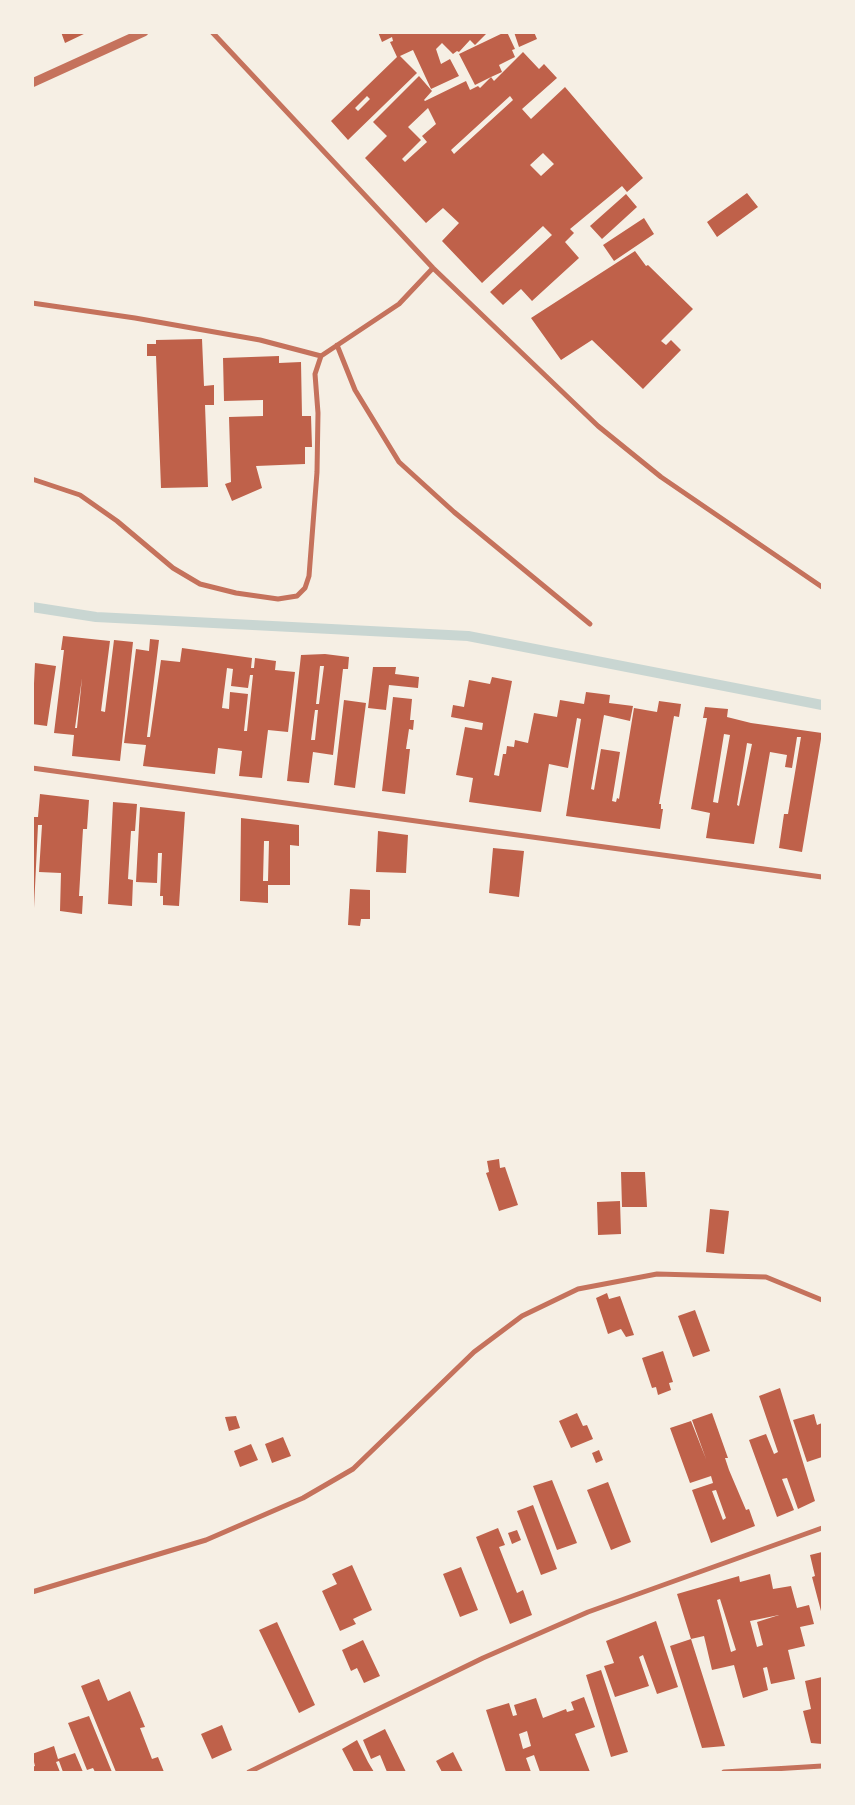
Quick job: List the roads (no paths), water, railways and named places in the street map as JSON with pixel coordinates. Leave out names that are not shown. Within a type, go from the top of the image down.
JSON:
[{"type":"street","points":[[32,84],[144,32]]},
{"type":"street","points":[[212,32],[433,268],[598,426],[661,477],[822,587]]},
{"type":"street","points":[[32,479],[80,495],[117,521],[173,568],[200,584],[236,593],[278,599],[297,596],[305,588],[309,576],[318,413],[315,374],[322,356],[399,304],[433,268]]},
{"type":"street","points":[[32,304],[135,318],[260,340],[322,356]]},
{"type":"street","points":[[337,345],[355,390],[399,462],[454,512],[590,624]]},
{"type":"street","points":[[32,768],[822,877]]},
{"type":"street","points":[[32,1592],[206,1540],[303,1498],[354,1469],[474,1352],[522,1316],[578,1290],[658,1274],[766,1277],[822,1300]]},
{"type":"street","points":[[249,1772],[483,1658],[580,1616],[822,1528]]},
{"type":"street","points":[[724,1772],[822,1766]]},
{"type":"waterway","points":[[32,607],[96,617],[468,636],[822,705]]}]
